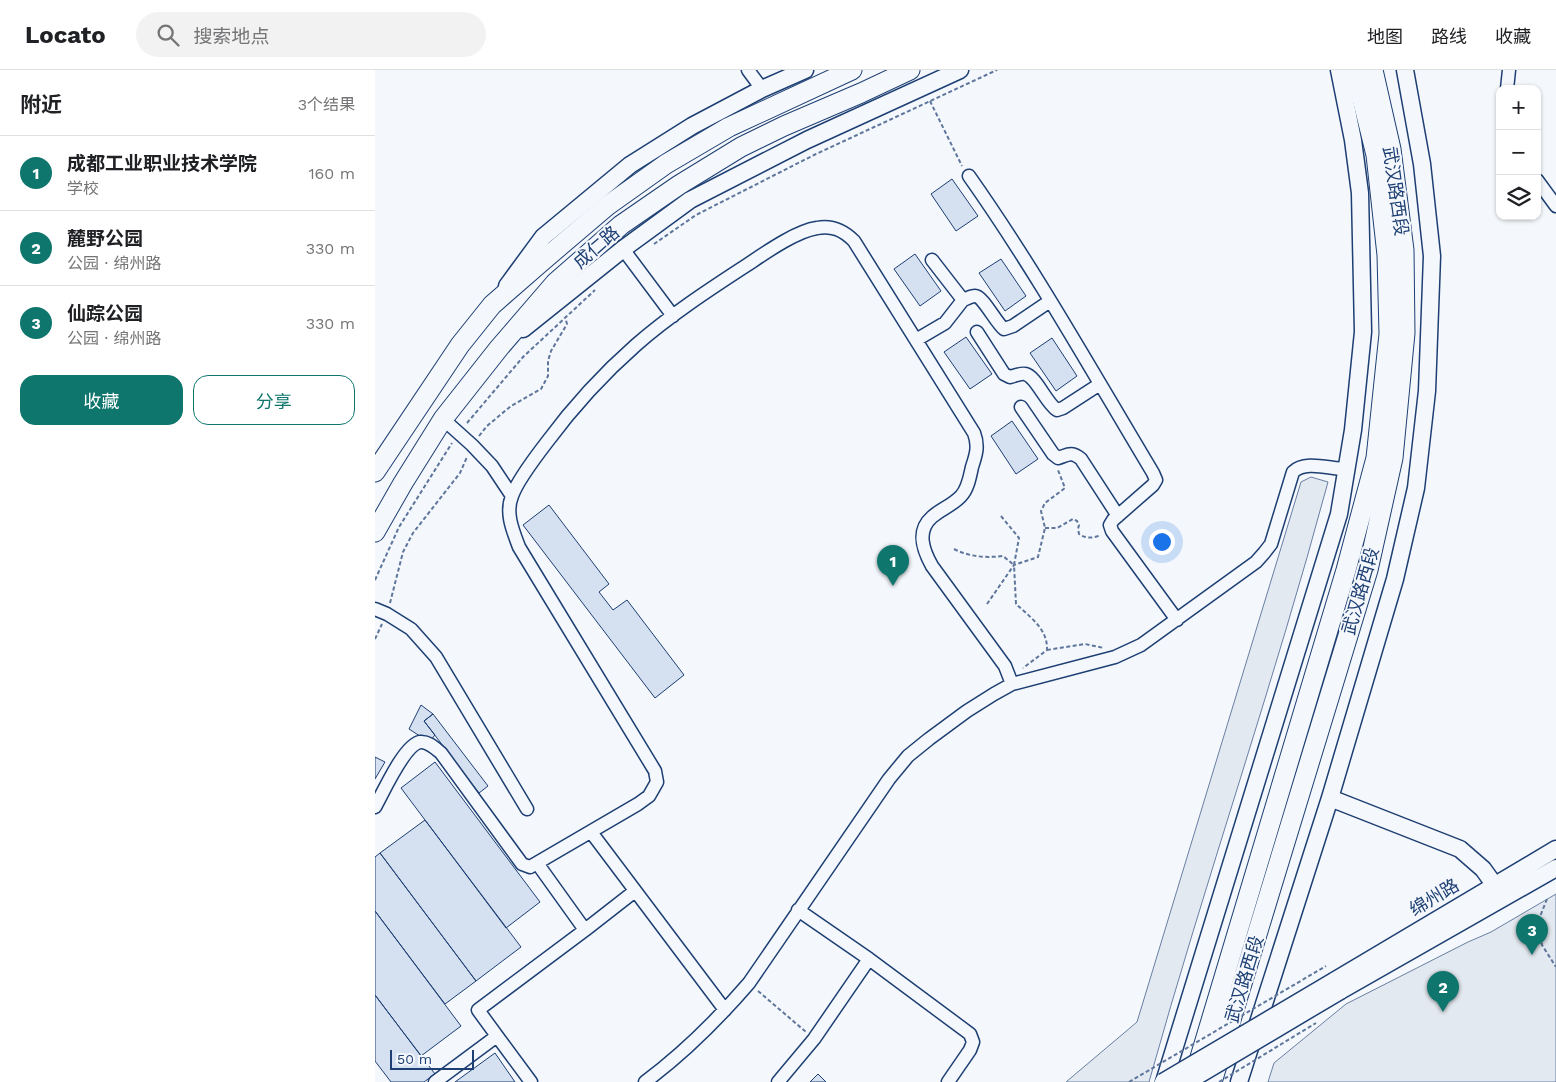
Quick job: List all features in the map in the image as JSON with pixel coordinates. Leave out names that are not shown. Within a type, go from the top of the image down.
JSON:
[{"type":"highway","name":"成仁路","points":[[375,472],[460,344],[493,305],[540,262],[607,206],[666,164],[729,126],[852,70]]},
{"type":"highway","name":"成仁路","points":[[375,532],[403,482],[443,419],[499,348],[555,283],[621,224],[679,185],[741,147],[910,70]]},
{"type":"highway","points":[[1355,70],[1371,82]]},
{"type":"highway","name":"武汉路西段","points":[[1193,1082],[1347,570],[1375,458],[1389,334],[1387,254],[1376,155],[1371,82]]},
{"type":"highway","name":"武汉路西段","points":[[1212,1082],[1368,570],[1393,458],[1405,333],[1405,250],[1391,149],[1371,82]]},
{"type":"main road","points":[[493,305],[543,237],[630,165],[692,126],[762,89],[805,70]]},
{"type":"main road","points":[[499,348],[628,255],[690,200],[807,140],[960,70]]},
{"type":"main road","points":[[1161,1079],[1339,514],[1353,430],[1363,332],[1363,258],[1360,193],[1353,140],[1339,70]]},
{"type":"main road","points":[[1239,1082],[1330,798],[1395,579],[1416,488],[1427,391],[1432,256],[1422,164],[1405,70]]},
{"type":"main road","points":[[1330,798],[1460,849],[1483,869],[1499,891]]},
{"type":"main road","name":"绵州路","points":[[1337,986],[1499,891],[1556,849]]},
{"type":"main road","name":"绵州路","points":[[1499,891],[1556,868]]},
{"type":"main road","points":[[1161,1079],[1337,986]]},
{"type":"main road","points":[[1187,1082],[1337,986]]},
{"type":"street","points":[[748,70],[762,89]]},
{"type":"street","points":[[1507,85],[1509,70]]},
{"type":"street","points":[[969,176],[1050,301],[1156,480],[1153,486],[1113,520],[1111,525],[1112,531],[1177,620]]},
{"type":"street","points":[[1541,185],[1556,206]]},
{"type":"street","points":[[375,807],[412,746],[421,742],[431,745],[441,753],[522,864],[530,867],[649,796],[657,782],[655,772],[519,548],[509,510],[512,496],[535,458],[561,423],[596,384],[637,344],[673,316],[767,252],[802,232],[817,228],[833,228],[845,232],[854,241],[970,426],[978,442],[977,452],[963,495],[931,517],[924,528],[922,540],[924,552],[1005,666],[1012,684]]},
{"type":"street","points":[[628,255],[673,316]]},
{"type":"street","points":[[932,260],[963,300]]},
{"type":"street","points":[[916,340],[945,323],[963,300],[974,296],[980,298],[999,325],[1004,329],[1013,326],[1050,301]]},
{"type":"street","points":[[977,332],[1004,374],[1010,377],[1024,373],[1031,377],[1051,406],[1057,410],[1099,384]]},
{"type":"street","points":[[1021,407],[1053,454],[1058,458],[1075,454],[1081,458],[1118,516]]},
{"type":"street","points":[[443,419],[492,466],[512,496]]},
{"type":"street","points":[[645,1082],[691,1044],[749,983],[889,779],[908,756],[967,711],[1012,684],[1115,657],[1141,645],[1256,562],[1264,553],[1271,544],[1293,472],[1298,468],[1306,466],[1346,469]]},
{"type":"street","points":[[375,609],[387,614],[411,630],[436,657],[527,809]]},
{"type":"street","points":[[591,832],[725,1010]]},
{"type":"street","points":[[537,863],[585,930]]},
{"type":"street","points":[[531,1082],[478,1010],[635,891]]},
{"type":"street","points":[[799,910],[970,1034],[973,1042],[971,1050],[948,1082]]},
{"type":"street","points":[[778,1082],[814,1039],[869,959]]},
{"type":"street","points":[[435,1082],[497,1036]]},
{"type":"path","points":[[628,255],[696,215],[814,155],[997,70]]},
{"type":"path","points":[[930,101],[969,176]]},
{"type":"path","points":[[375,580],[399,527],[459,433],[523,357],[602,285]]},
{"type":"path","points":[[375,639],[387,614],[403,552],[413,533],[460,473],[472,445],[487,426],[511,406],[541,389],[548,376],[548,362],[551,351],[567,324],[565,317]]},
{"type":"path","points":[[987,604],[1014,565],[1038,557],[1045,528],[1041,511],[1045,503],[1065,488],[1057,466],[1058,458]]},
{"type":"path","points":[[1001,516],[1019,538],[1014,565],[1016,604],[1043,630],[1047,641],[1047,650]]},
{"type":"path","points":[[1045,528],[1057,528],[1073,519],[1077,520],[1079,534],[1083,537],[1096,537],[1112,531]]},
{"type":"path","points":[[954,549],[966,555],[987,558],[1003,556],[1014,565]]},
{"type":"path","points":[[1012,684],[1020,670],[1047,650],[1085,644],[1102,647],[1115,657]]},
{"type":"path","points":[[1547,899],[1539,919],[1542,945],[1556,967]]},
{"type":"path","points":[[1129,1082],[1326,966]]},
{"type":"path","points":[[749,983],[814,1039]]},
{"type":"path","points":[[1219,1082],[1320,1020]]},
{"type":"path","points":[[1160,1059],[1161,1079]]},
{"type":"shaded area","points":[[1311,477],[1328,482],[1285,632],[1149,1082],[1066,1082],[1137,1022],[1301,482]]},
{"type":"shaded area","points":[[1556,894],[1556,1082],[1268,1082],[1274,1063],[1346,1004],[1491,932]]},
{"type":"building","points":[[952,179],[978,216],[956,231],[931,194]]},
{"type":"building","points":[[915,254],[941,291],[920,306],[894,269]]},
{"type":"building","points":[[1001,259],[1026,296],[1005,311],[979,273]]},
{"type":"building","points":[[966,337],[992,374],[970,389],[944,352]]},
{"type":"building","points":[[1052,338],[1077,376],[1056,391],[1030,353]]},
{"type":"building","points":[[1012,421],[1038,459],[1016,474],[991,436]]},
{"type":"building","points":[[549,505],[609,584],[599,592],[613,610],[627,600],[684,675],[655,698],[523,525]]},
{"type":"building","points":[[421,705],[433,714],[424,721],[435,735],[429,742],[409,729]]},
{"type":"building","points":[[433,714],[488,786],[479,793],[424,721]]},
{"type":"building","points":[[375,757],[385,762],[375,779]]},
{"type":"building","points":[[435,762],[540,902],[506,928],[401,788]]},
{"type":"building","points":[[425,820],[521,947],[476,981],[380,853]]},
{"type":"building","points":[[380,853],[476,981],[445,1004],[375,911],[375,857]]},
{"type":"building","points":[[375,911],[461,1026],[421,1056],[375,995]]},
{"type":"building","points":[[375,995],[435,1074],[424,1082],[391,1082],[375,1061]]},
{"type":"building","points":[[495,1053],[515,1082],[455,1082]]},
{"type":"building","points":[[818,1074],[826,1082],[810,1082]]},
{"type":"place","name":"成都工业职业技术学院","points":[[893,586]]},
{"type":"place","name":"仙踪公园","points":[[1532,955]]},
{"type":"place","name":"麓野公园","points":[[1443,1012]]}]
